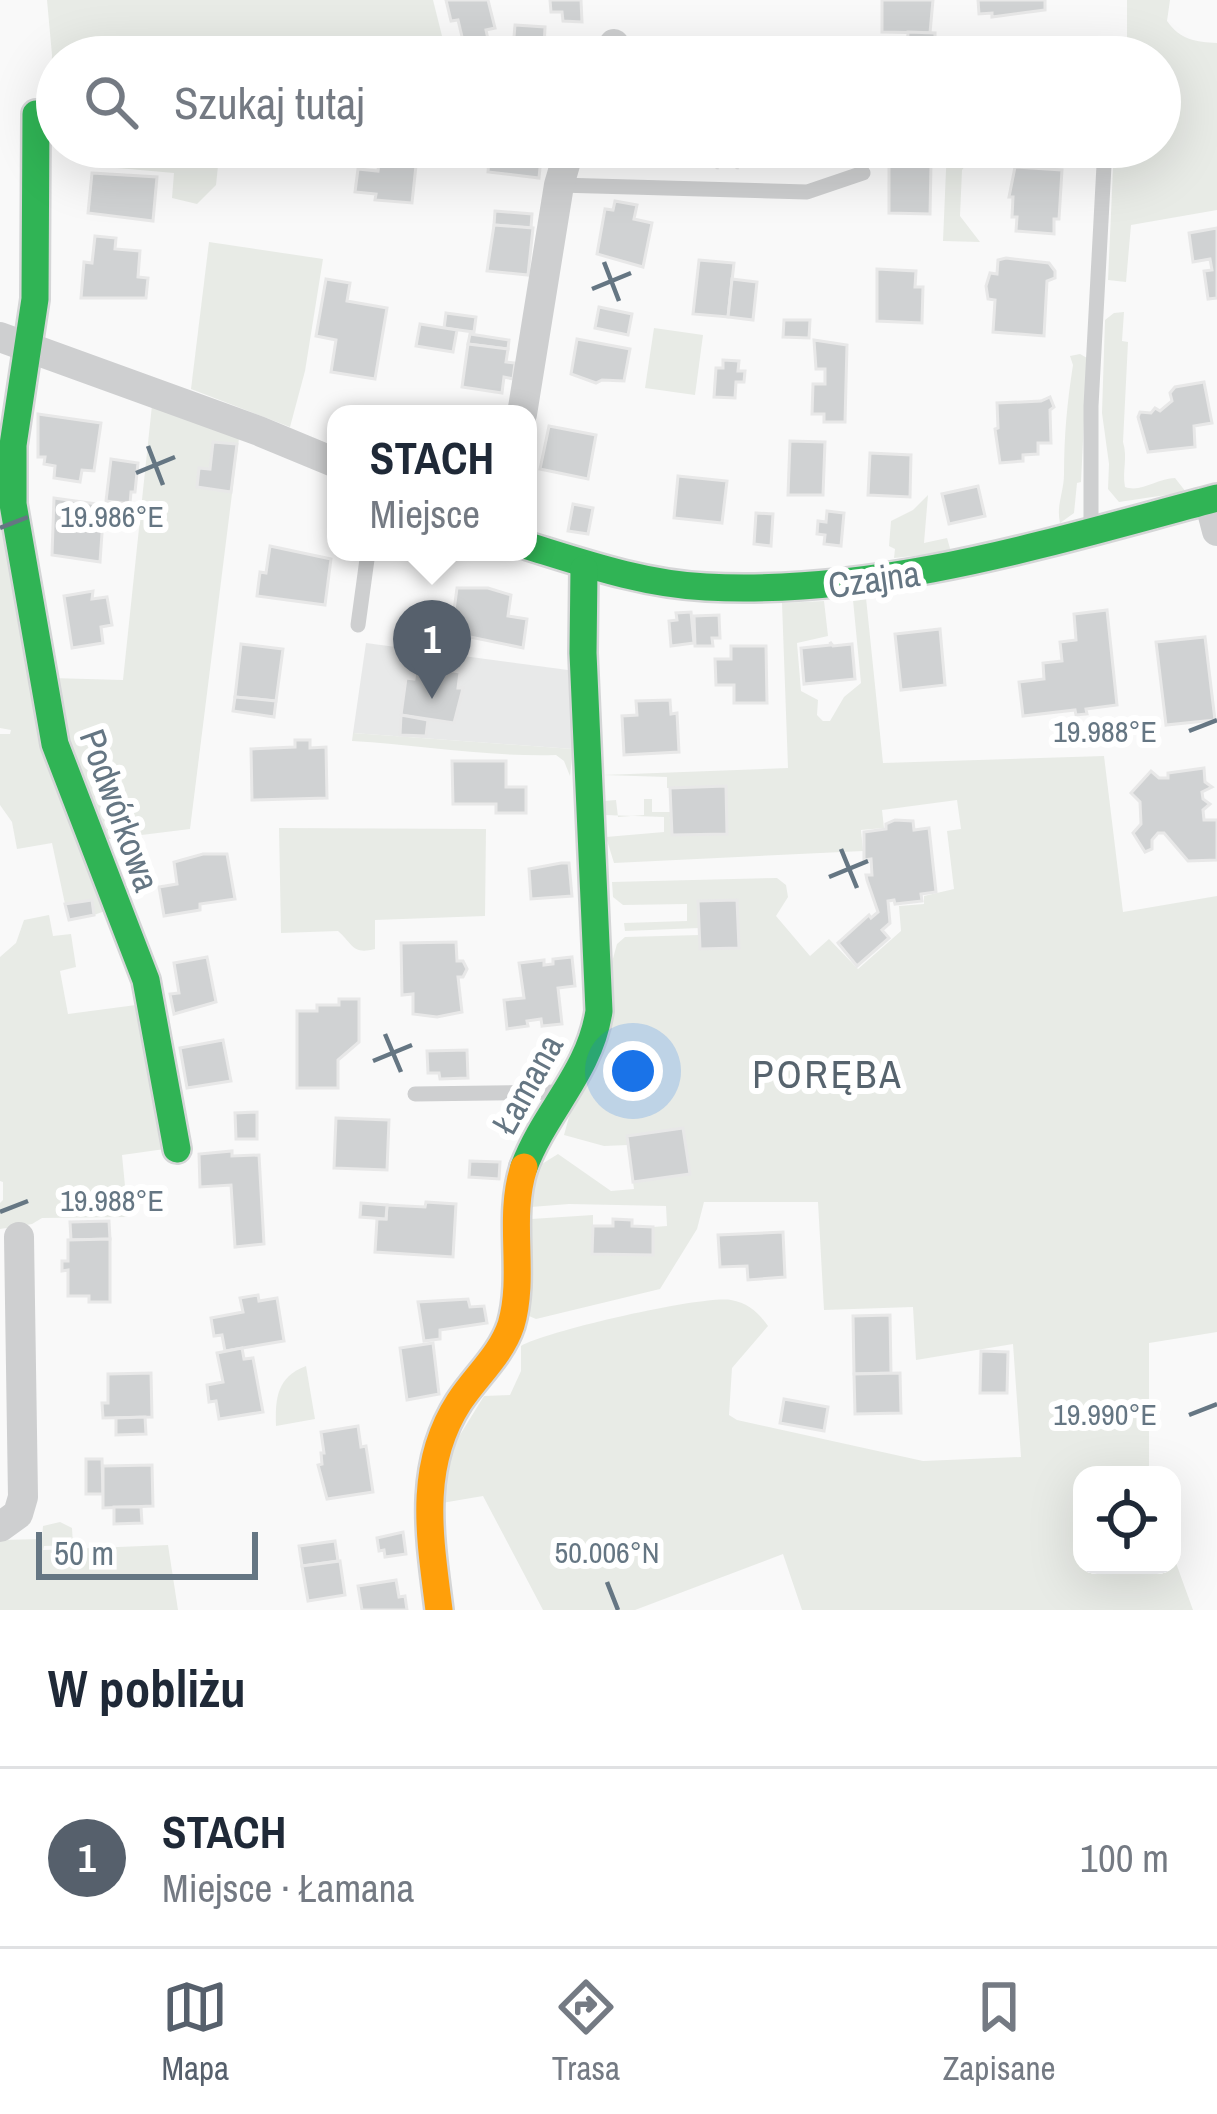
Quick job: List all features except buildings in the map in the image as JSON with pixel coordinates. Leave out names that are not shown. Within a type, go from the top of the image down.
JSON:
[{"type":"street","name":"Podwórkowa","points":[[36,114],[35,298],[13,342],[13,504],[55,744],[146,980],[177,1149]]},
{"type":"street","points":[[523,405],[564,168]]},
{"type":"street","points":[[13,342],[327,460]]},
{"type":"street","name":"Czajna","points":[[537,550],[584,569],[698,584],[841,586],[922,574],[1091,531],[1214,510]]},
{"type":"street","name":"Łamana","points":[[439,1610],[426,1496],[428,1471],[448,1420],[508,1334],[524,1165],[587,1062],[598,1018],[594,828],[580,643],[584,569]]},
{"type":"street","points":[[0,1528],[18,1514],[23,1497],[19,1238]]},
{"type":"lane","points":[[1091,531],[1091,406],[1104,168]]},
{"type":"lane","points":[[559,185],[806,192],[863,172]]},
{"type":"lane","points":[[358,626],[367,561]]},
{"type":"lane","points":[[415,1094],[572,1091]]},
{"type":"shaded area","points":[[47,0],[433,0],[442,36],[50,36]]},
{"type":"shaded area","points":[[1127,0],[1170,0],[1167,21],[1177,32],[1195,41],[1217,43],[1217,210],[1131,225],[1126,282],[1108,280],[1113,168],[1181,168],[1181,36],[1127,36]]},
{"type":"shaded area","points":[[118,168],[218,168],[216,185],[197,204],[172,198],[174,173]]},
{"type":"shaded area","points":[[946,168],[964,168],[960,216],[980,242],[943,241]]},
{"type":"shaded area","points":[[209,242],[323,259],[305,371],[290,427],[191,389]]},
{"type":"shaded area","points":[[1124,312],[1122,341],[1128,342],[1125,487],[1175,478],[1186,492],[1119,502],[1108,489],[1102,413],[1105,320]]},
{"type":"shaded area","points":[[654,328],[703,335],[695,395],[645,388]]},
{"type":"shaded area","points":[[1070,356],[1087,358],[1081,482],[1077,483],[1074,513],[1060,523]]},
{"type":"shaded area","points":[[152,405],[239,438],[190,829],[101,840],[51,678],[123,680]]},
{"type":"shaded area","points":[[0,452],[105,911],[94,915],[91,900],[65,904],[52,843],[17,849],[12,822],[0,805],[0,734],[11,730],[0,728]]},
{"type":"shaded area","points":[[928,495],[924,543],[947,538],[951,552],[894,558],[895,549],[889,546],[891,521],[913,510]]},
{"type":"shaded area","points":[[866,598],[883,763],[1104,756],[1123,912],[1217,896],[1217,1332],[1149,1343],[1149,1466],[1073,1466],[1073,1574],[1180,1574],[1193,1610],[802,1610],[783,1554],[635,1610],[543,1610],[483,1496],[436,1504],[445,1459],[484,1396],[510,1395],[521,1371],[521,1346],[625,1316],[715,1300],[743,1303],[768,1326],[732,1368],[729,1415],[737,1420],[923,1461],[1021,1457],[1013,1344],[916,1360],[913,1307],[824,1310],[818,1202],[704,1202],[697,1229],[660,1289],[536,1319],[529,1316],[531,1219],[593,1215],[593,1254],[652,1255],[653,1227],[667,1226],[666,1206],[531,1207],[537,1167],[558,1154],[611,1191],[634,1189],[633,1182],[690,1174],[628,1136],[628,1145],[604,1146],[564,1135],[617,944],[625,937],[699,935],[701,949],[739,947],[737,900],[699,901],[699,928],[625,931],[624,923],[687,921],[687,904],[623,905],[613,897],[612,882],[777,878],[786,885],[788,897],[776,916],[810,956],[829,939],[858,969],[901,931],[899,906],[924,904],[924,896],[954,889],[947,831],[961,829],[957,800],[882,810],[884,828],[861,830],[863,851],[614,863],[606,837],[664,832],[664,817],[632,816],[644,815],[644,799],[652,799],[652,812],[671,812],[672,835],[725,787],[667,788],[667,777],[603,775],[788,768],[782,603],[824,601],[828,636],[797,643],[801,691],[818,700],[817,715],[830,721],[844,697],[861,683],[853,600]]},
{"type":"shaded area","points":[[366,643],[568,670],[573,749],[353,733]]},
{"type":"shaded area","points":[[353,733],[573,749],[570,776],[556,755],[352,741]]},
{"type":"shaded area","points":[[616,800],[618,815],[605,815],[604,801]]},
{"type":"shaded area","points":[[279,828],[486,829],[485,916],[375,920],[375,949],[362,951],[338,931],[281,933]]},
{"type":"shaded area","points":[[49,915],[53,936],[71,934],[76,967],[60,971],[68,1014],[136,1005],[165,1149],[122,1155],[128,1217],[42,1218],[0,1229],[0,957],[16,943],[24,920]]},
{"type":"shaded area","points":[[306,1366],[315,1419],[276,1426],[284,1382]]},
{"type":"shaded area","points":[[60,1522],[72,1528],[73,1545],[44,1546],[43,1550],[168,1545],[178,1610],[0,1610],[0,1540],[42,1539],[43,1526]]},
{"type":"traffic: fast","points":[[36,114],[35,299],[13,445],[13,504],[55,744],[146,980],[177,1149]]},
{"type":"traffic: fast","points":[[537,549],[660,582],[771,588],[836,583],[964,562],[1217,498]]},
{"type":"traffic: fast","points":[[524,1167],[577,1072],[599,1011],[583,653],[584,569]]},
{"type":"traffic: slow","points":[[439,1610],[430,1530],[432,1477],[446,1427],[511,1325],[517,1286],[517,1206],[524,1167]]},
{"type":"place","name":"STACH","points":[[432,699]]},
{"type":"district","name":"PORĘBA","points":[[828,1074]]}]
